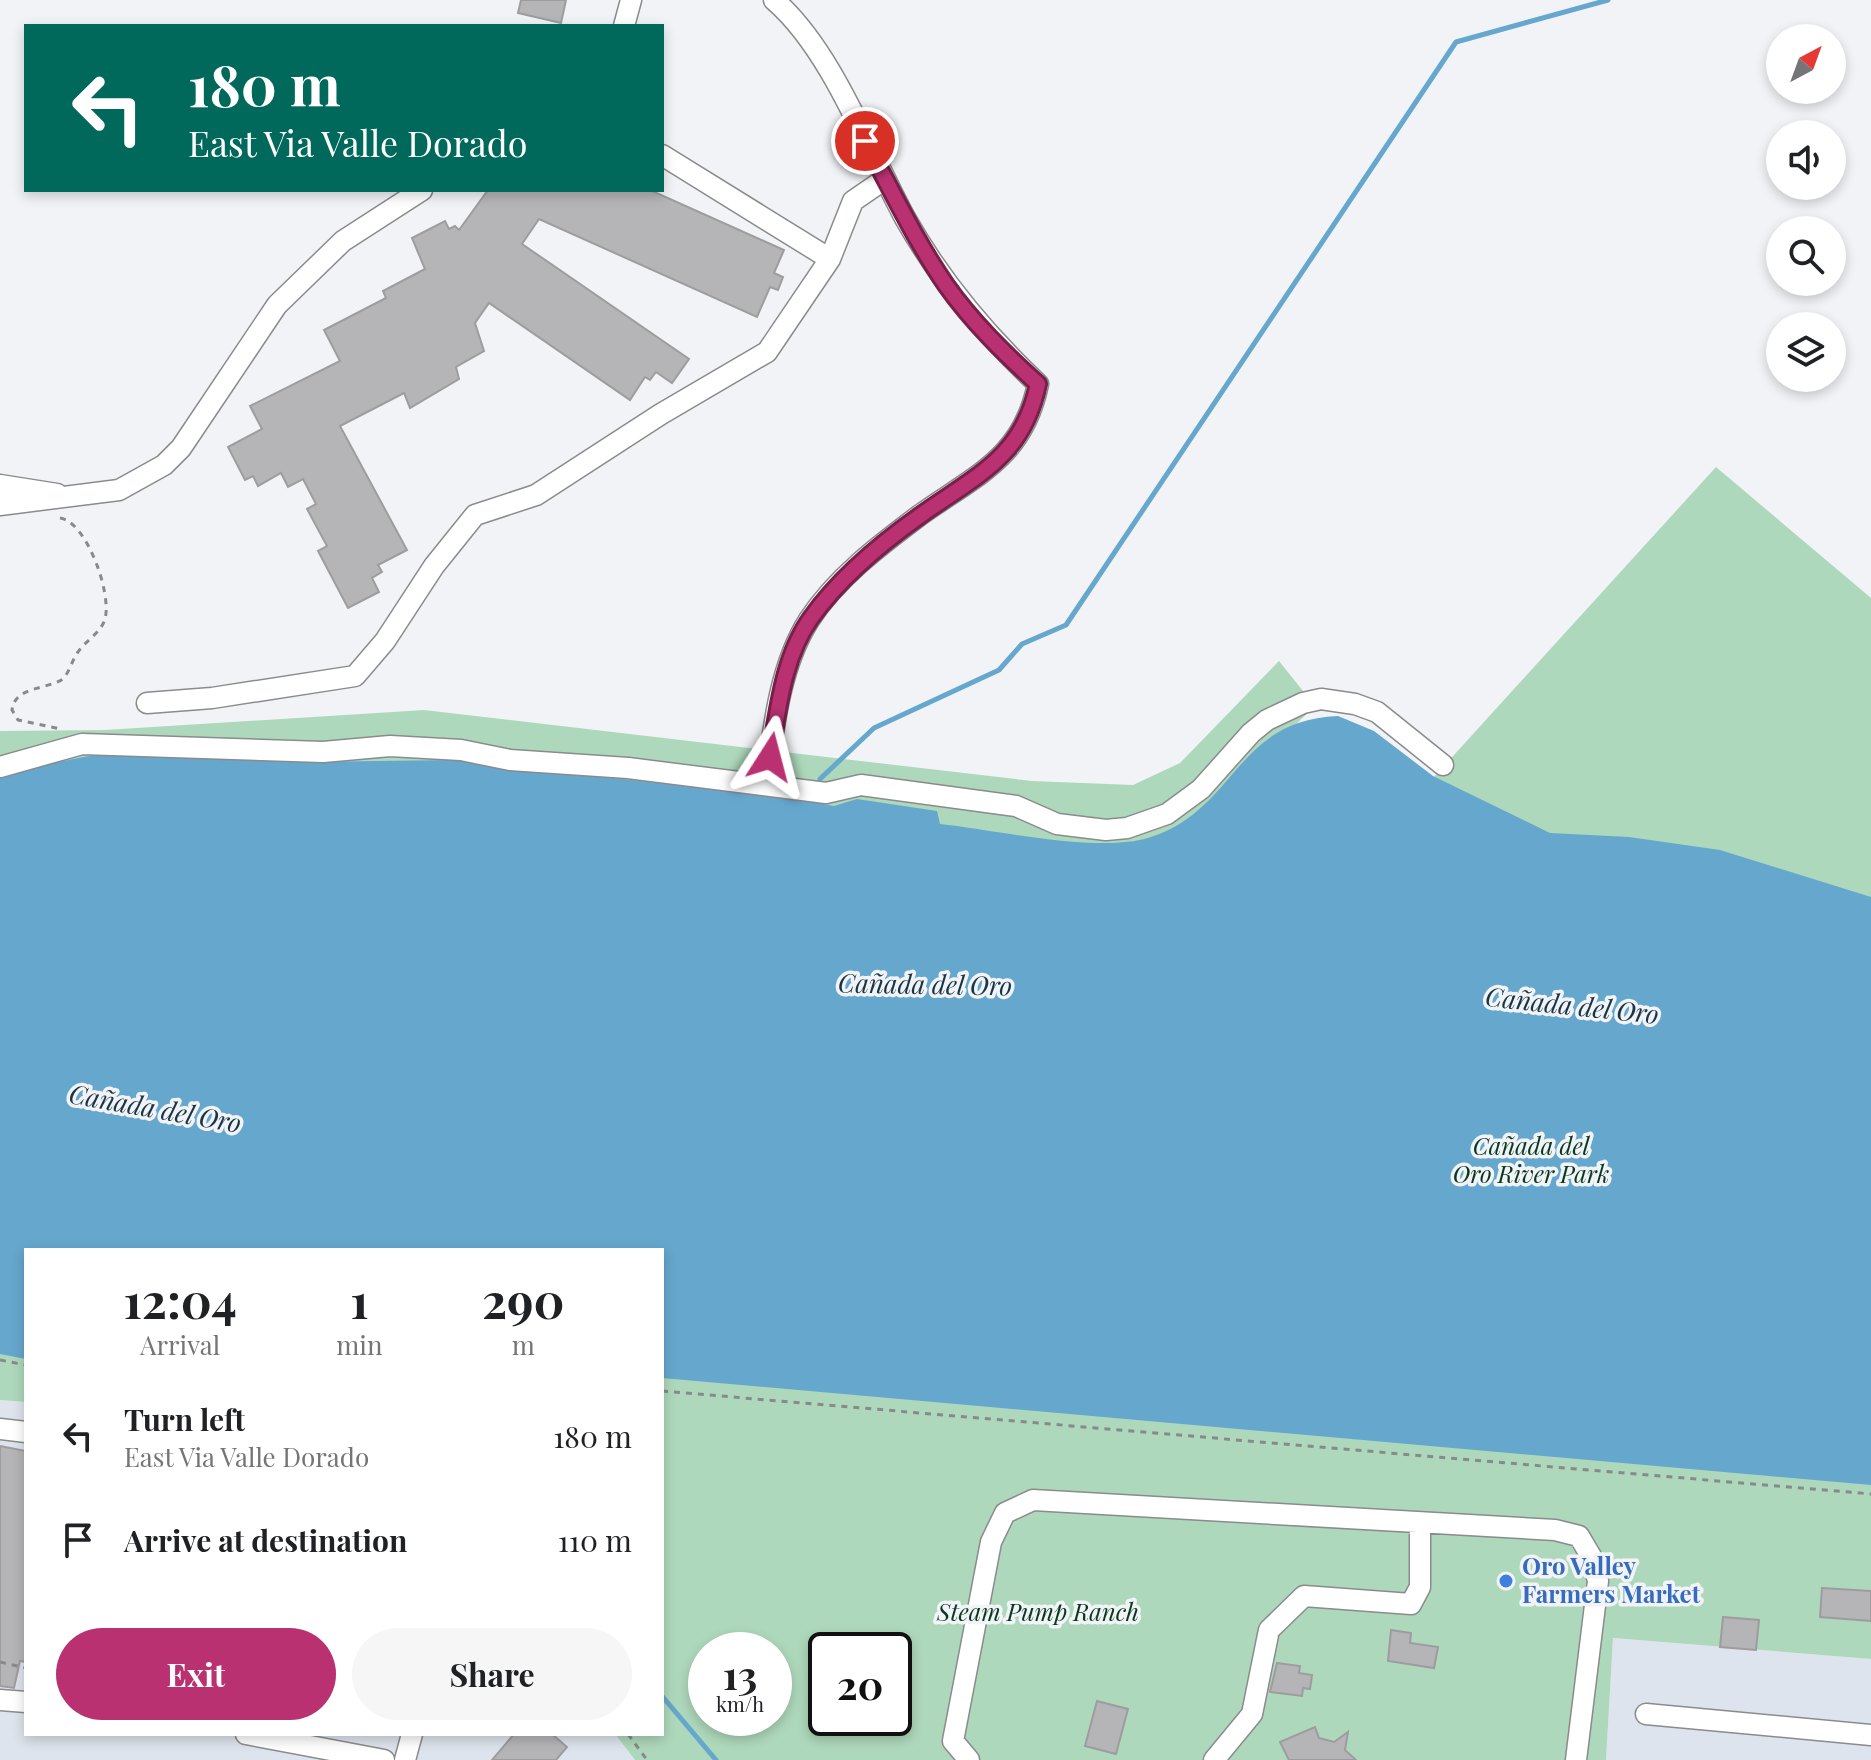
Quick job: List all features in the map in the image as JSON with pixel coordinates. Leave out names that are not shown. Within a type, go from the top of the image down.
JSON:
[{"type":"street","points":[[625,24],[631,0]]},
{"type":"street","points":[[766,785],[790,659],[809,620],[844,577],[919,516],[997,463],[1023,429],[1033,409],[1038,384],[1006,354],[947,286],[803,27],[774,0]]},
{"type":"street","points":[[664,156],[830,259]]},
{"type":"street","points":[[147,703],[212,698],[355,676],[385,641],[434,566],[475,515],[536,495],[661,414],[767,352],[830,259],[853,201],[885,179]]},
{"type":"street","points":[[0,505],[28,504],[119,490],[164,465],[181,448],[277,305],[343,241],[419,192]]},
{"type":"street","points":[[0,485],[65,496]]},
{"type":"street","points":[[0,767],[82,744],[323,752],[390,746],[445,749],[510,760],[628,768],[826,793],[861,785],[1016,806],[1057,824],[1106,830],[1149,822],[1185,802],[1267,720],[1303,703],[1321,699],[1355,704],[1377,712],[1443,765]]},
{"type":"street","points":[[0,1429],[24,1432]]},
{"type":"street","points":[[969,1760],[953,1741],[991,1542],[1005,1513],[1033,1500],[1268,1511],[1420,1524],[1555,1530],[1579,1536],[1592,1558],[1598,1581],[1576,1760]]},
{"type":"street","points":[[1214,1760],[1252,1714],[1269,1630],[1304,1596],[1411,1604],[1420,1587],[1420,1524]]},
{"type":"street","points":[[0,1700],[24,1702]]},
{"type":"street","points":[[1646,1714],[1871,1735]]},
{"type":"street","points":[[257,1736],[384,1760]]},
{"type":"street","points":[[405,1760],[411,1736]]},
{"type":"path","points":[[57,517],[66,519],[81,531],[102,582],[107,610],[104,622],[78,652],[63,679],[22,693],[13,701],[12,710],[18,720],[62,729]]},
{"type":"path","points":[[0,1360],[24,1365]]},
{"type":"path","points":[[664,1391],[1871,1494]]},
{"type":"path","points":[[0,1662],[24,1668]]},
{"type":"path","points":[[629,1736],[647,1760]]},
{"type":"shaded area","points":[[0,1400],[24,1402],[24,1736],[617,1736],[635,1760],[0,1760]]},
{"type":"shaded area","points":[[1613,1638],[1871,1659],[1871,1760],[1606,1760]]},
{"type":"green space","name":"Cañada del Oro River Park","points":[[1716,467],[1871,598],[1871,1659],[1613,1638],[1606,1760],[635,1760],[617,1736],[664,1736],[664,1248],[24,1248],[24,1402],[0,1400],[0,731],[105,730],[424,710],[1032,781],[1133,785],[1180,763],[1279,661],[1315,706],[1148,866],[1333,888]]},
{"type":"water","name":"Cañada del Oro River Park","points":[[1338,716],[1374,731],[1433,776],[1550,833],[1629,837],[1720,850],[1871,897],[1871,1485],[664,1378],[664,1248],[24,1248],[24,1359],[0,1354],[0,778],[32,767],[110,752],[302,762],[455,760],[790,798],[834,806],[857,799],[937,811],[940,824],[1075,842],[1127,842],[1148,838],[1177,825],[1201,808],[1256,749],[1277,733],[1304,721]]},
{"type":"building","points":[[521,0],[566,0],[561,23],[518,13]]},
{"type":"building","points":[[487,192],[654,192],[784,250],[774,273],[783,277],[778,290],[770,287],[757,317],[539,219],[522,244],[689,359],[672,383],[656,372],[650,380],[645,377],[630,400],[489,303],[475,323],[484,351],[456,367],[459,379],[410,408],[404,393],[340,426],[407,550],[378,565],[382,572],[372,578],[379,592],[348,608],[318,551],[327,546],[307,509],[316,504],[303,479],[288,487],[281,473],[258,486],[253,476],[245,480],[228,447],[262,429],[250,406],[340,361],[324,330],[386,298],[383,291],[425,269],[412,238],[445,221],[449,229],[455,226],[459,230]]},
{"type":"building","points":[[0,1446],[24,1451],[24,1662],[20,1661],[14,1688],[0,1686]]},
{"type":"building","points":[[1822,1588],[1871,1591],[1871,1621],[1820,1617]]},
{"type":"building","points":[[1723,1617],[1759,1620],[1756,1650],[1720,1647]]},
{"type":"building","points":[[1391,1630],[1411,1633],[1410,1643],[1438,1647],[1434,1668],[1388,1661]]},
{"type":"building","points":[[1277,1663],[1300,1666],[1299,1673],[1312,1675],[1310,1689],[1303,1688],[1302,1696],[1270,1692]]},
{"type":"building","points":[[1097,1701],[1128,1709],[1116,1754],[1085,1746]]},
{"type":"building","points":[[1315,1727],[1319,1738],[1334,1742],[1348,1732],[1345,1750],[1356,1760],[1289,1760],[1280,1742]]},
{"type":"building","points":[[512,1736],[554,1736],[567,1747],[556,1760],[492,1760]]},
{"type":"waterway","points":[[820,779],[874,728],[999,670],[1022,644],[1066,625],[1456,42],[1608,0]]},
{"type":"waterway","points":[[664,1698],[716,1760]]},
{"type":"place","name":"Oro Valley Farmers Market","points":[[1506,1581]]},
{"type":"route","points":[[770,757],[790,659],[809,620],[844,577],[919,516],[997,463],[1018,438],[1033,409],[1038,384],[1006,354],[947,286],[906,219],[865,141]]},
{"type":"water label","name":"Cañada del Oro","points":[[925,985]]},
{"type":"water label","name":"Cañada del Oro","points":[[1572,1006]]},
{"type":"water label","name":"Cañada del Oro","points":[[155,1109]]},
{"type":"park label","name":"Steam Pump Ranch","points":[[1038,1613]]}]
